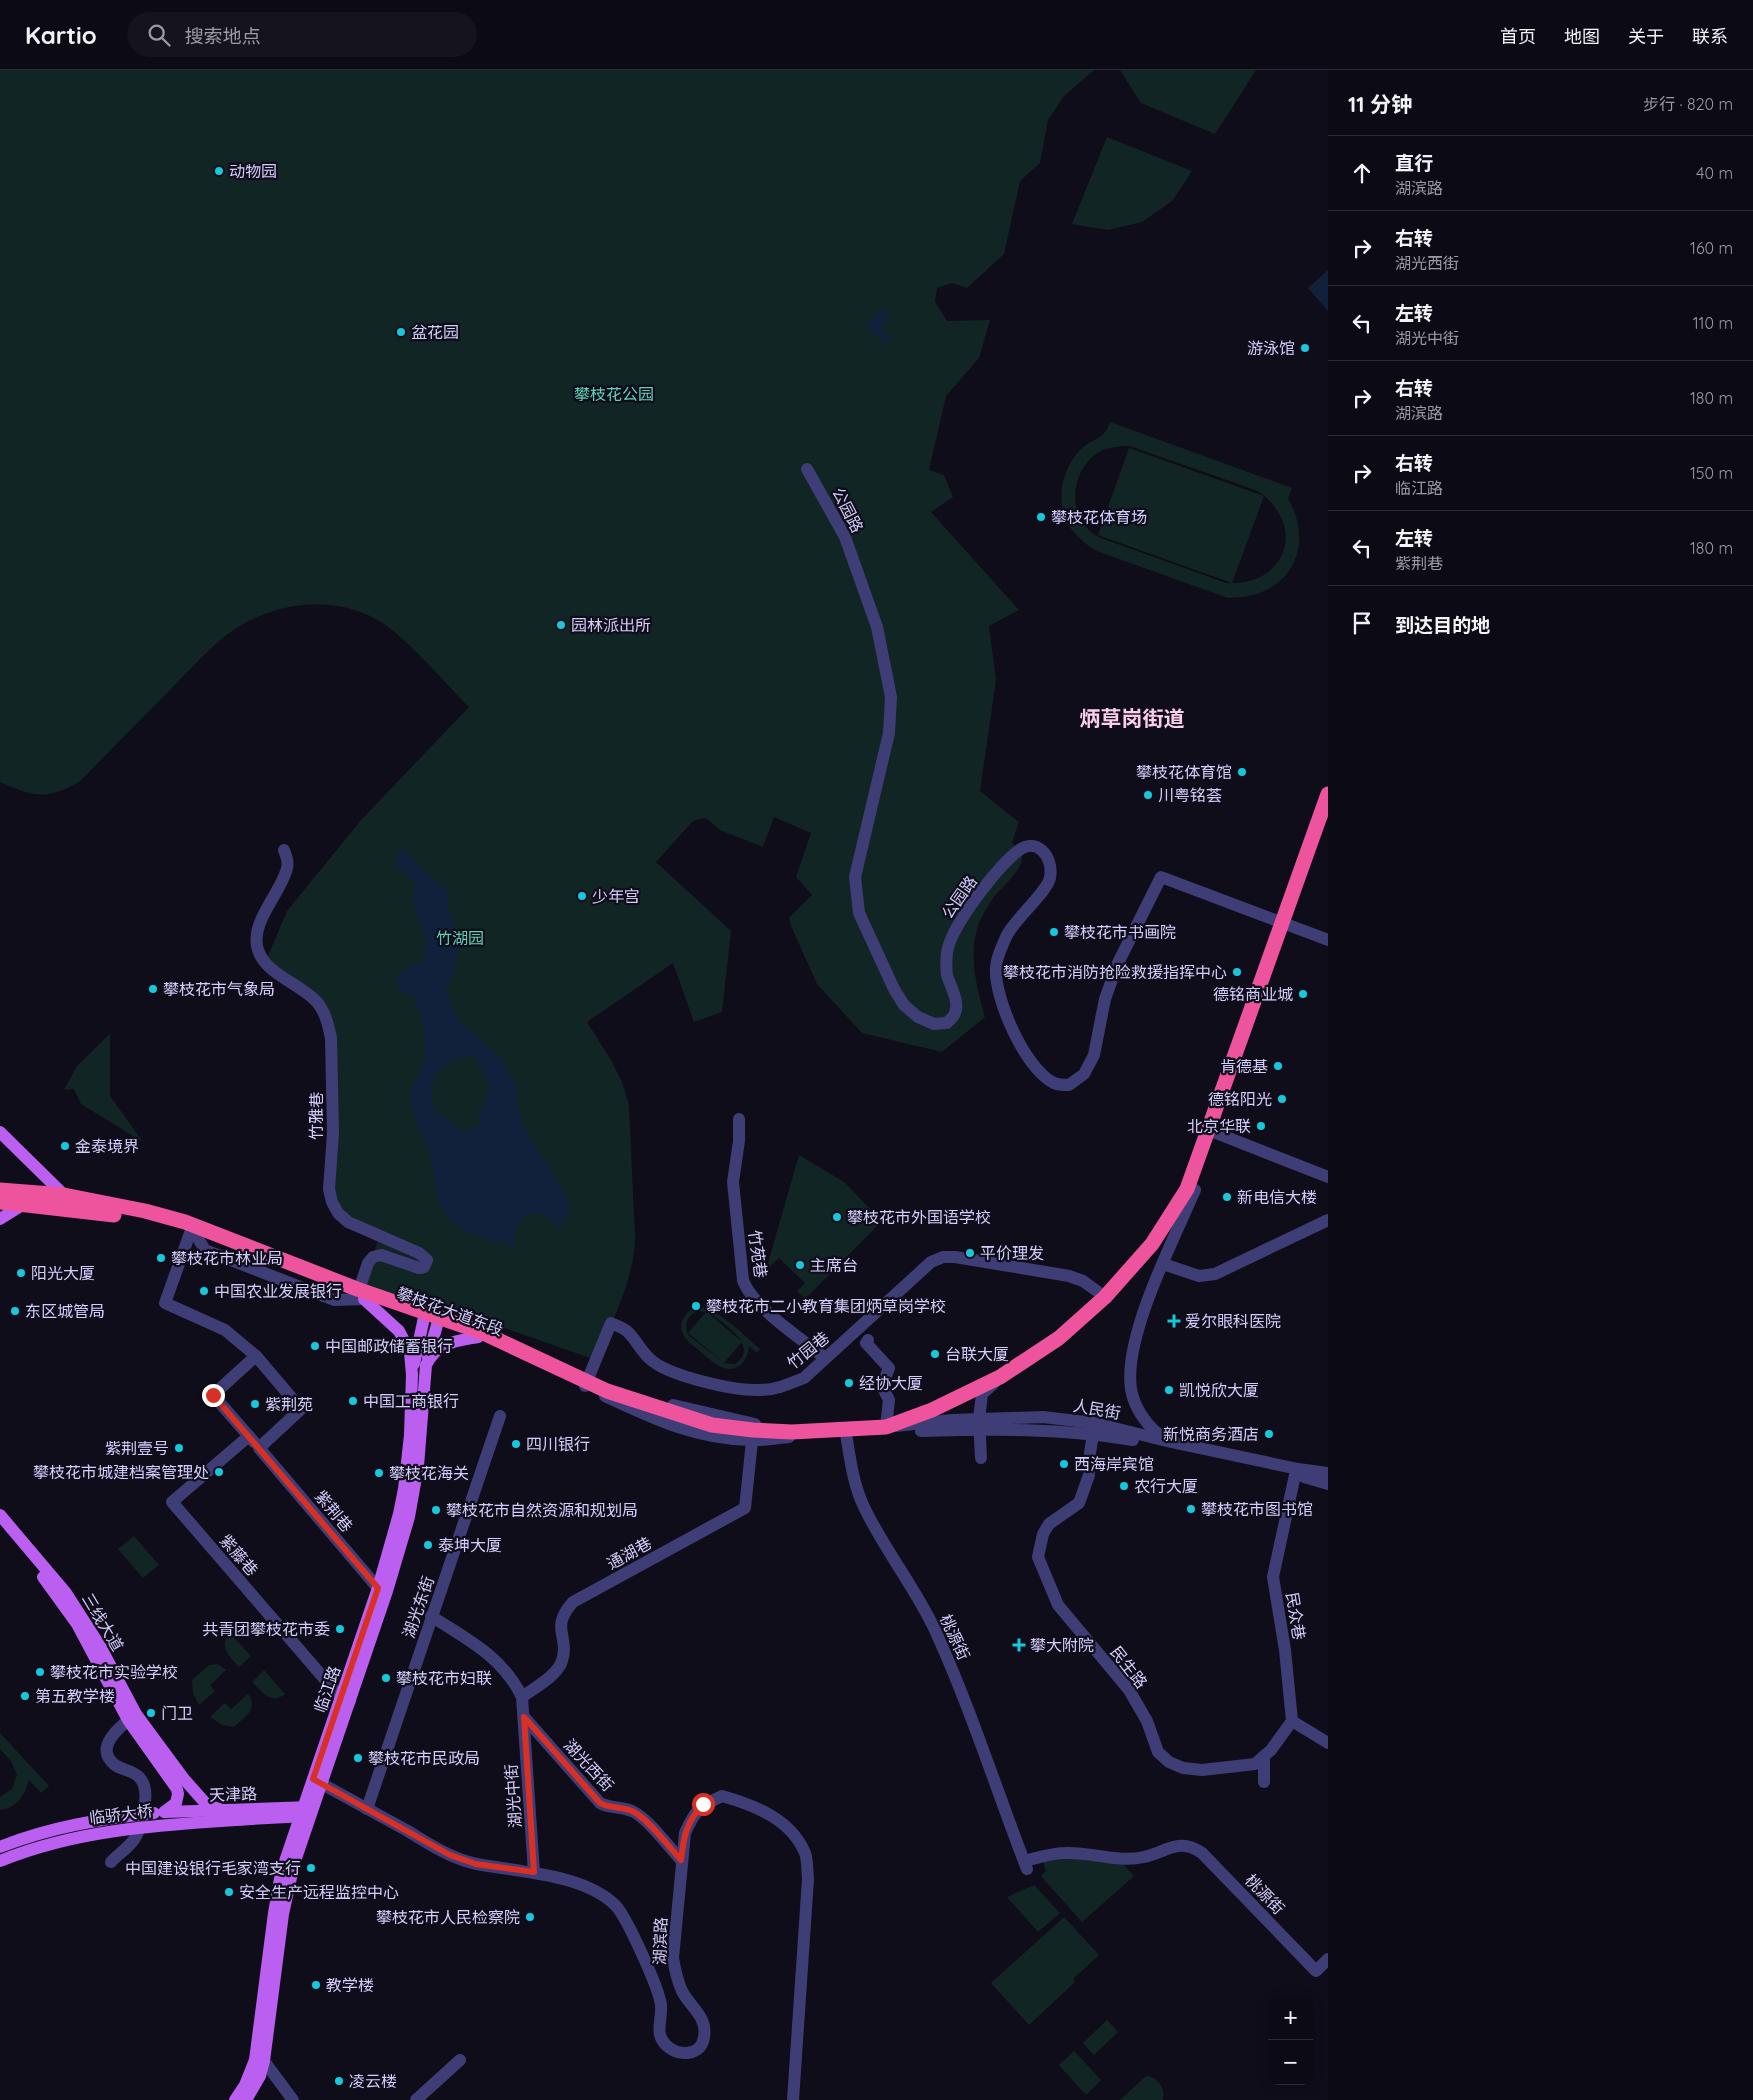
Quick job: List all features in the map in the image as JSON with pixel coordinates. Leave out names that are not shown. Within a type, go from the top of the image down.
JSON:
[{"type":"highway","points":[[887,1430],[908,1425],[944,1412],[982,1394],[1035,1363],[1090,1322],[1137,1273],[1179,1221],[1195,1190],[1216,1133],[1287,924],[1328,794]]},
{"type":"highway","points":[[887,1430],[1000,1377],[1059,1338],[1106,1296],[1152,1244],[1187,1189],[1328,821]]},
{"type":"highway","name":"攀枝花大道东段","points":[[0,1190],[64,1196],[145,1211],[185,1222],[359,1295]]},
{"type":"highway","name":"攀枝花大道东段","points":[[0,1202],[142,1218],[193,1234],[359,1295],[480,1332],[606,1394],[712,1425],[792,1434],[846,1434],[887,1430]]},
{"type":"highway","name":"攀枝花大道东段","points":[[431,1318],[586,1383]]},
{"type":"highway","name":"攀枝花大道东段","points":[[792,1434],[887,1430]]},
{"type":"main road","points":[[0,1132],[64,1196]]},
{"type":"main road","points":[[0,1219],[24,1204]]},
{"type":"main road","name":"临江路","points":[[359,1295],[391,1322],[406,1341],[410,1352],[412,1375],[410,1435],[404,1489],[383,1590]]},
{"type":"main road","name":"临江路","points":[[246,2100],[260,2076],[260,2061],[287,1892],[307,1812],[383,1590],[414,1491],[418,1466],[431,1318]]},
{"type":"main road","points":[[412,1375],[431,1318]]},
{"type":"main road","points":[[426,1365],[430,1356],[445,1344],[478,1337]]},
{"type":"main road","name":"三线大道","points":[[0,1515],[17,1541]]},
{"type":"main road","name":"三线大道","points":[[0,1528],[17,1541],[66,1593],[100,1646],[132,1717],[179,1782]]},
{"type":"main road","points":[[179,1782],[206,1805],[225,1811]]},
{"type":"main road","points":[[159,1813],[174,1807],[178,1800],[179,1782]]},
{"type":"main road","points":[[179,1782],[193,1796],[188,1818]]},
{"type":"main road","name":"天津路","points":[[159,1813],[188,1818],[225,1811],[307,1812]]},
{"type":"main road","name":"临骄大桥","points":[[0,1861],[30,1849],[83,1835],[188,1818],[251,1819],[307,1812]]},
{"type":"main road","name":"临骄大桥","points":[[0,1847],[56,1828],[89,1821],[159,1813]]},
{"type":"main road","name":"临江路","points":[[235,2100],[260,2061]]},
{"type":"street","name":"公园路","points":[[807,469],[845,537],[877,627],[891,697],[889,733],[855,877],[859,913],[894,989],[904,1005],[918,1017],[934,1024],[947,1023],[955,1014],[956,1001],[947,973],[947,949],[957,925],[1007,859],[1023,847],[1037,847],[1046,854],[1052,865],[1049,880],[1007,934],[996,966],[999,996],[1019,1044],[1038,1070],[1054,1083],[1069,1085],[1084,1074],[1094,1055],[1104,999],[1118,963],[1161,877],[1287,924]]},
{"type":"street","name":"竹雅巷","points":[[284,850],[287,869],[261,922],[257,937],[258,950],[276,972],[315,1000],[323,1012],[328,1025],[331,1038],[333,1133],[329,1188],[332,1202],[338,1213],[348,1222],[419,1253],[427,1260],[424,1267],[418,1268],[381,1256],[373,1257],[368,1263],[359,1295]]},
{"type":"street","points":[[1287,924],[1328,940]]},
{"type":"street","name":"竹苑巷","points":[[739,1119],[739,1141],[733,1182],[743,1280],[746,1290],[762,1306],[825,1358]]},
{"type":"street","points":[[1216,1133],[1328,1177]]},
{"type":"street","points":[[1171,1442],[1156,1432],[1143,1417],[1131,1390],[1130,1373],[1135,1340],[1163,1264],[1195,1190]]},
{"type":"street","points":[[1163,1264],[1199,1276],[1216,1274],[1328,1220]]},
{"type":"street","points":[[193,1234],[165,1303],[225,1330],[256,1356],[301,1409],[259,1448]]},
{"type":"street","name":"竹园巷","points":[[586,1383],[611,1324],[627,1330],[650,1359],[662,1368],[704,1382],[731,1387],[759,1390],[783,1387],[804,1378],[931,1262],[943,1257],[955,1257],[1069,1276],[1083,1281],[1106,1296]]},
{"type":"street","points":[[868,1340],[866,1343],[889,1368],[882,1386],[889,1400],[887,1430]]},
{"type":"street","name":"紫荆巷","points":[[256,1356],[213,1395],[383,1590]]},
{"type":"street","points":[[981,1458],[979,1425],[982,1394],[1000,1377]]},
{"type":"street","points":[[606,1394],[663,1424],[708,1436],[752,1440],[792,1434]]},
{"type":"street","name":"湖光东街","points":[[367,1809],[500,1416]]},
{"type":"street","name":"人民街","points":[[887,1430],[979,1425],[1042,1417],[1094,1423],[1297,1472]]},
{"type":"street","name":"人民街","points":[[908,1425],[979,1425],[1092,1434],[1176,1448],[1297,1472]]},
{"type":"street","name":"桃源街","points":[[846,1434],[854,1482],[864,1507],[911,1585],[952,1668],[1025,1865],[1065,1853],[1131,1859],[1158,1858],[1181,1844],[1192,1846],[1202,1852],[1316,1971],[1328,1959]]},
{"type":"street","points":[[1090,1453],[1092,1434]]},
{"type":"street","name":"紫藤巷","points":[[249,1436],[172,1502],[345,1699]]},
{"type":"street","name":"通湖巷","points":[[522,1697],[552,1674],[562,1662],[564,1648],[560,1627],[563,1613],[573,1602],[745,1508],[752,1440]]},
{"type":"street","points":[[1297,1472],[1328,1473]]},
{"type":"street","points":[[1297,1472],[1328,1479]]},
{"type":"street","points":[[1297,1472],[1328,1484]]},
{"type":"street","name":"民众巷","points":[[1292,1721],[1285,1650],[1274,1577],[1297,1472]]},
{"type":"street","name":"民生路","points":[[1089,1475],[1079,1503],[1049,1524],[1043,1534],[1038,1557],[1058,1604],[1129,1690],[1148,1721],[1158,1752],[1169,1762],[1183,1768],[1202,1770],[1255,1764],[1264,1758]]},
{"type":"street","points":[[432,1616],[485,1652],[502,1666],[514,1681],[522,1697]]},
{"type":"street","name":"湖光中街","points":[[522,1697],[534,1872]]},
{"type":"street","points":[[111,1862],[135,1839],[139,1830],[146,1796],[144,1786],[139,1777],[114,1764],[108,1756],[107,1746],[111,1736],[132,1717]]},
{"type":"street","name":"湖光西街","points":[[524,1717],[600,1803],[606,1807],[634,1811],[681,1860]]},
{"type":"street","points":[[1264,1782],[1264,1758],[1292,1721],[1328,1743]]},
{"type":"street","name":"湖滨路","points":[[317,1781],[450,1855],[476,1864],[534,1872],[603,1894],[617,1907],[658,1989],[662,2006],[660,2035],[667,2046],[677,2053],[689,2053],[700,2047],[704,2038],[705,2027],[701,2016],[683,1993],[676,1977],[673,1958],[681,1860],[685,1833],[691,1818],[703,1804],[722,1796],[751,1804],[774,1817],[797,1837],[806,1855],[808,1880],[792,2100]]},
{"type":"street","points":[[416,2100],[460,2060]]},
{"type":"street","points":[[260,2061],[294,2100]]},
{"type":"green space","name":"攀枝花公园","points":[[0,70],[1094,70],[1064,96],[1048,120],[1040,163],[1020,181],[1004,254],[967,288],[952,283],[937,288],[935,302],[947,321],[990,320],[979,358],[946,396],[929,470],[944,475],[953,497],[931,512],[1019,610],[989,626],[996,680],[980,791],[1019,822],[1012,843],[1019,849],[1022,856],[1019,868],[993,898],[978,926],[975,937],[975,972],[985,1017],[942,1052],[862,1033],[817,984],[791,926],[789,918],[812,895],[796,877],[811,833],[774,817],[763,847],[720,830],[706,818],[693,821],[656,862],[731,931],[722,1012],[694,1022],[673,963],[587,1022],[611,1060],[622,1082],[629,1105],[635,1238],[631,1270],[596,1360],[464,1314],[430,1299],[357,1289],[373,1257],[379,1236],[348,1222],[332,1202],[333,1133],[323,1012],[266,961],[287,911],[362,819],[469,707],[412,647],[376,619],[356,610],[315,604],[273,611],[235,629],[218,642],[79,782],[58,792],[40,794],[22,791],[0,782]]},
{"type":"green space","points":[[1120,70],[1256,70],[1215,134],[1141,103]]},
{"type":"green space","points":[[1107,137],[1192,171],[1172,201],[1142,222],[1108,230],[1072,224]]},
{"type":"green space","points":[[1110,422],[1292,488],[1288,498],[1298,525],[1299,539],[1298,552],[1286,575],[1275,585],[1258,594],[1228,598],[1094,550],[1087,545],[1072,530],[1065,517],[1061,497],[1062,487],[1064,477],[1073,458],[1085,446],[1101,436],[1108,428]],"holes":[[[1126,446],[1258,491],[1273,505],[1283,521],[1286,537],[1283,552],[1276,565],[1263,575],[1247,582],[1226,583],[1097,536],[1087,528],[1080,518],[1075,496],[1081,473],[1096,454],[1112,447]]]},
{"type":"green space","points":[[1129,448],[1264,496],[1232,583],[1098,535]]},
{"type":"green space","points":[[110,1034],[110,1096],[143,1142],[81,1104],[74,1089],[64,1090],[77,1066]]},
{"type":"green space","points":[[799,1155],[844,1182],[882,1221],[805,1299],[797,1291],[805,1283],[779,1258],[766,1270]]},
{"type":"green space","points":[[697,1307],[713,1311],[760,1349],[757,1353],[749,1346],[744,1361],[737,1367],[727,1369],[718,1366],[691,1344],[682,1332],[683,1319]],"holes":[[[698,1311],[706,1312],[688,1333],[724,1363],[688,1335],[686,1327],[689,1317]],[[707,1312],[730,1328],[741,1341]],[[742,1342],[744,1350],[742,1357],[735,1364],[724,1363]]]},
{"type":"green space","points":[[134,1536],[159,1565],[143,1578],[118,1549]]},
{"type":"green space","points":[[230,1633],[251,1656],[239,1667],[226,1651],[225,1642]]},
{"type":"green space","points":[[218,1664],[226,1670],[210,1685],[215,1691],[199,1705],[193,1693],[192,1680],[209,1665]]},
{"type":"green space","points":[[264,1670],[285,1694],[280,1697],[271,1698],[252,1682]]},
{"type":"green space","points":[[248,1694],[251,1699],[251,1708],[246,1716],[234,1727],[222,1725],[210,1717],[225,1703],[231,1709]]},
{"type":"green space","points":[[0,1733],[49,1786],[41,1793],[29,1780],[25,1791],[16,1804],[0,1810],[0,1797],[12,1789],[17,1775],[11,1761],[0,1749]]},
{"type":"green space","points":[[1064,1858],[1122,1863],[1134,1876],[1082,1922],[1041,1876],[1046,1871],[1043,1862]]},
{"type":"green space","points":[[1034,1885],[1060,1913],[1038,1932],[1007,1897]]},
{"type":"green space","points":[[1064,1917],[1099,1955],[1073,1979],[1075,1982],[1029,2025],[991,1983]]},
{"type":"green space","points":[[1107,2020],[1118,2032],[1094,2055],[1083,2043]]},
{"type":"green space","points":[[1074,2051],[1101,2080],[1086,2095],[1059,2065]]},
{"type":"green space","points":[[1149,2076],[1161,2085],[1163,2092],[1162,2100],[1120,2100],[1145,2077]]},
{"type":"water","points":[[1328,270],[1328,311],[1308,288]]},
{"type":"water","points":[[883,307],[893,317],[886,315],[882,333],[893,336],[885,344],[866,326]]},
{"type":"water","points":[[402,848],[447,891],[449,911],[455,925],[459,944],[454,969],[446,989],[449,1001],[460,1023],[501,1058],[516,1086],[524,1127],[565,1194],[571,1212],[562,1219],[565,1225],[559,1228],[544,1215],[528,1214],[518,1225],[515,1235],[515,1246],[509,1247],[508,1241],[499,1242],[484,1239],[457,1224],[447,1215],[437,1194],[426,1143],[413,1116],[410,1104],[411,1090],[424,1060],[425,1042],[422,1024],[415,998],[398,988],[396,978],[405,968],[425,960],[425,938],[412,899],[415,883],[395,863]],"holes":[[[471,1055],[485,1077],[488,1095],[478,1115],[482,1125],[461,1133],[455,1124],[435,1111],[432,1090],[437,1073],[443,1067],[460,1058]]]},
{"type":"tunnel","points":[[1089,1475],[1090,1453]]},
{"type":"place","name":"动物园","points":[[219,171]]},
{"type":"place","name":"盆花园","points":[[401,332]]},
{"type":"place","name":"游泳馆","points":[[1305,348]]},
{"type":"place","name":"攀枝花体育场","points":[[1041,517]]},
{"type":"place","name":"园林派出所","points":[[561,625]]},
{"type":"place","name":"攀枝花体育馆","points":[[1242,772]]},
{"type":"place","name":"川粤铭荟","points":[[1148,795]]},
{"type":"place","name":"少年宫","points":[[582,896]]},
{"type":"place","name":"攀枝花市书画院","points":[[1054,932]]},
{"type":"place","name":"攀枝花市消防抢险救援指挥中心","points":[[1237,972]]},
{"type":"place","name":"攀枝花市气象局","points":[[153,989]]},
{"type":"place","name":"德铭商业城","points":[[1303,994]]},
{"type":"place","name":"肯德基","points":[[1278,1066]]},
{"type":"place","name":"德铭阳光","points":[[1282,1099]]},
{"type":"place","name":"北京华联","points":[[1261,1126]]},
{"type":"place","name":"金泰境界","points":[[65,1146]]},
{"type":"place","name":"新电信大楼","points":[[1227,1197]]},
{"type":"place","name":"攀枝花市外国语学校","points":[[837,1217]]},
{"type":"place","name":"平价理发","points":[[970,1253]]},
{"type":"place","name":"攀枝花市林业局","points":[[161,1258]]},
{"type":"place","name":"主席台","points":[[800,1265]]},
{"type":"place","name":"阳光大厦","points":[[21,1273]]},
{"type":"place","name":"中国农业发展银行","points":[[204,1291]]},
{"type":"place","name":"攀枝花市二小教育集团炳草岗学校","points":[[696,1306]]},
{"type":"place","name":"东区城管局","points":[[15,1311]]},
{"type":"place","name":"爱尔眼科医院","points":[[1174,1321]]},
{"type":"place","name":"中国邮政储蓄银行","points":[[315,1346]]},
{"type":"place","name":"台联大厦","points":[[935,1354]]},
{"type":"place","name":"经协大厦","points":[[849,1383]]},
{"type":"place","name":"凯悦欣大厦","points":[[1169,1390]]},
{"type":"place","name":"中国工商银行","points":[[353,1401]]},
{"type":"place","name":"紫荆苑","points":[[255,1404]]},
{"type":"place","name":"新悦商务酒店","points":[[1269,1434]]},
{"type":"place","name":"四川银行","points":[[516,1444]]},
{"type":"place","name":"紫荆壹号","points":[[179,1448]]},
{"type":"place","name":"西海岸宾馆","points":[[1064,1464]]},
{"type":"place","name":"攀枝花市城建档案管理处","points":[[219,1472]]},
{"type":"place","name":"攀枝花海关","points":[[379,1473]]},
{"type":"place","name":"农行大厦","points":[[1124,1486]]},
{"type":"place","name":"攀枝花市图书馆","points":[[1191,1509]]},
{"type":"place","name":"攀枝花市自然资源和规划局","points":[[436,1510]]},
{"type":"place","name":"泰坤大厦","points":[[428,1545]]},
{"type":"place","name":"共青团攀枝花市委","points":[[340,1629]]},
{"type":"place","name":"攀大附院","points":[[1019,1645]]},
{"type":"place","name":"攀枝花市实验学校","points":[[40,1672]]},
{"type":"place","name":"攀枝花市妇联","points":[[386,1678]]},
{"type":"place","name":"第五教学楼","points":[[25,1696]]},
{"type":"place","name":"门卫","points":[[151,1713]]},
{"type":"place","name":"攀枝花市民政局","points":[[358,1758]]},
{"type":"place","name":"中国建设银行毛家湾支行","points":[[311,1868]]},
{"type":"place","name":"安全生产远程监控中心","points":[[229,1892]]},
{"type":"place","name":"攀枝花市人民检察院","points":[[530,1917]]},
{"type":"place","name":"教学楼","points":[[316,1985]]},
{"type":"place","name":"凌云楼","points":[[339,2081]]},
{"type":"district","name":"炳草岗街道","points":[[1132,719]]},
{"type":"route","points":[[213,1395],[378,1588],[313,1779],[450,1855],[476,1864],[534,1872],[524,1717],[600,1803],[606,1807],[634,1811],[681,1860],[685,1833],[691,1818],[703,1804]]},
{"type":"park label","name":"竹湖园","points":[[460,938]]}]
